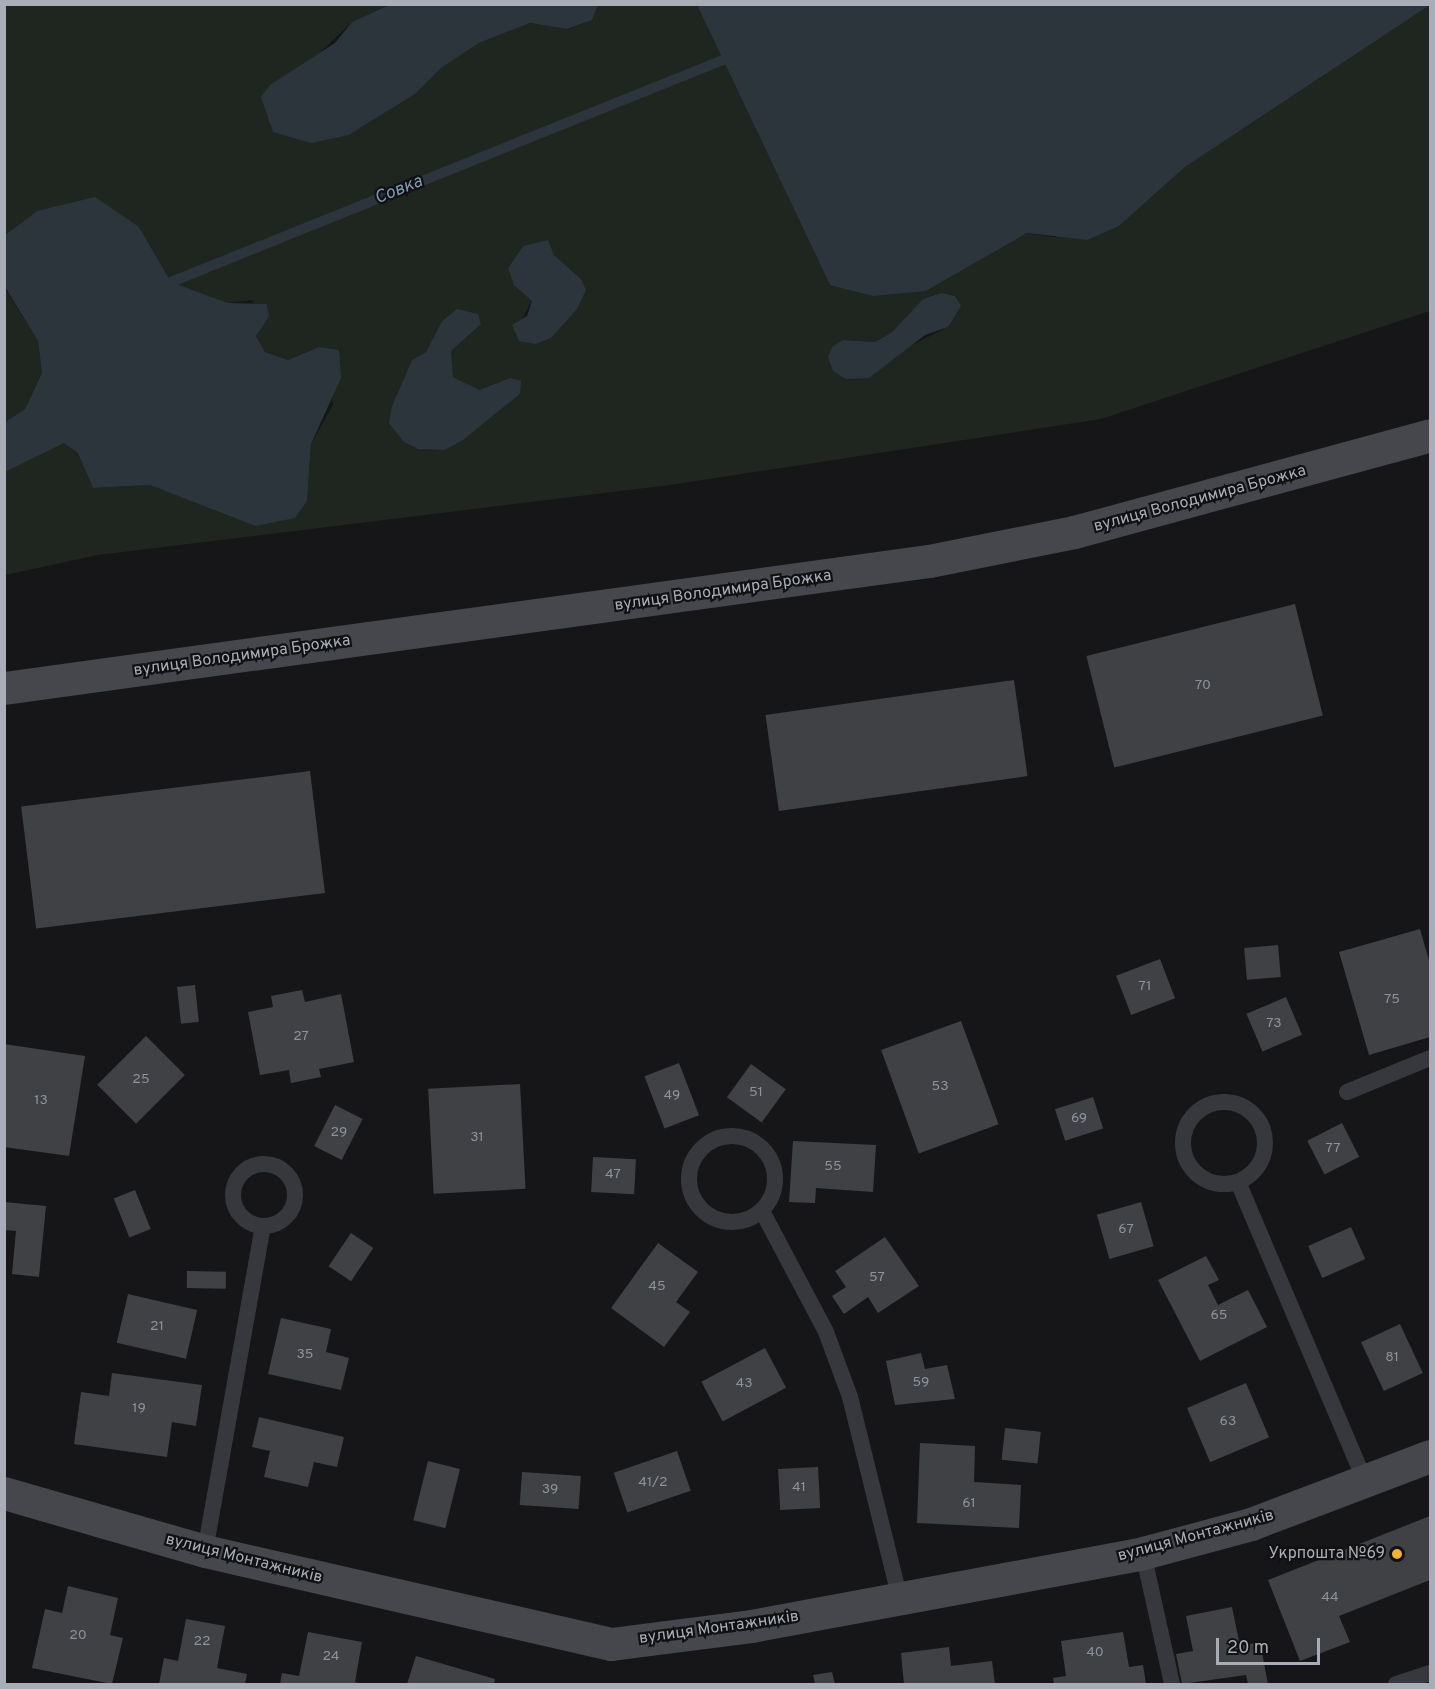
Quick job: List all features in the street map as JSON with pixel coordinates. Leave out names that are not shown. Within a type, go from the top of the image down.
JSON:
[{"type":"street","name":"вулиця Володимира Брожка","points":[[4,688],[929,561],[1074,532],[1431,435]]},
{"type":"street","name":"вулиця Монтажників","points":[[4,1493],[205,1551],[612,1644],[900,1599],[1143,1553],[1251,1524],[1431,1456]]},
{"type":"lane","points":[[1347,1092],[1431,1058]]},
{"type":"lane","points":[[1235,1103],[1263,1128],[1259,1165],[1238,1182],[1210,1182],[1188,1165],[1183,1151],[1187,1123],[1208,1105],[1235,1103]]},
{"type":"lane","points":[[725,1137],[752,1141],[763,1149],[775,1173],[770,1200],[762,1210],[735,1222],[707,1214],[690,1190],[689,1175],[701,1150],[725,1137]]},
{"type":"lane","points":[[1238,1182],[1365,1481]]},
{"type":"lane","points":[[762,1210],[826,1332],[850,1397],[900,1599]]},
{"type":"lane","points":[[205,1551],[263,1227]]},
{"type":"lane","points":[[1143,1553],[1172,1684]]},
{"type":"lane","points":[[1396,1684],[1431,1673]]},
{"type":"shaded area","points":[[4,5],[389,5],[352,22],[307,65],[349,135],[415,94],[441,68],[479,43],[530,23],[568,29],[592,20],[598,5],[697,5],[830,285],[926,291],[1027,233],[1054,237],[1119,226],[1185,167],[1430,5],[1430,311],[1101,419],[670,485],[98,555],[5,575],[5,472],[64,442],[78,453],[93,488],[150,485],[255,526],[307,501],[311,444],[333,405],[319,347],[288,360],[265,352],[256,336],[269,317],[251,300],[228,303],[171,282],[139,227],[37,211],[5,235]],"holes":[[[523,246],[554,255],[581,279],[514,335],[532,300],[508,268]],[[941,293],[955,296],[948,327],[910,346],[828,357],[843,340],[875,342],[892,332],[923,299]],[[457,310],[481,324],[451,351],[453,377],[478,390],[510,378],[520,394],[463,440],[445,450],[418,449],[404,442],[392,406],[412,360],[426,352],[442,321]]]},
{"type":"shaded area","points":[[389,5],[598,5],[592,20],[567,29],[530,23],[479,43],[441,68],[415,94],[349,135],[311,143],[273,132],[261,97],[270,85],[335,43],[352,22]]},
{"type":"shaded area","points":[[697,5],[1430,5],[1185,167],[1119,226],[1087,240],[1027,233],[926,291],[873,296],[830,285]]},
{"type":"shaded area","points":[[95,197],[139,227],[171,282],[228,303],[267,304],[269,317],[256,336],[265,352],[288,360],[319,347],[339,350],[341,378],[311,444],[307,501],[295,518],[255,526],[150,485],[93,488],[78,453],[64,443],[5,472],[5,422],[25,409],[42,373],[38,341],[5,287],[5,235],[37,211]]},
{"type":"shaded area","points":[[548,240],[554,255],[581,279],[586,290],[577,309],[551,338],[535,344],[519,341],[512,325],[527,316],[532,301],[514,285],[508,268],[523,246]]},
{"type":"shaded area","points":[[4,287],[38,341],[42,373],[25,409],[5,422]]},
{"type":"shaded area","points":[[941,293],[955,296],[961,306],[948,327],[925,335],[869,378],[846,379],[833,371],[828,357],[832,347],[843,340],[875,342],[892,332],[923,299]]},
{"type":"shaded area","points":[[457,309],[478,314],[481,324],[451,351],[453,377],[479,390],[510,378],[521,381],[520,394],[463,440],[445,450],[418,449],[404,442],[389,423],[392,406],[412,360],[426,352],[442,321]]},
{"type":"building","points":[[1295,604],[1323,716],[1114,768],[1086,656]]},
{"type":"building","points":[[1014,680],[1027,776],[779,811],[765,715]]},
{"type":"building","points":[[310,771],[325,893],[36,929],[21,806]]},
{"type":"building","points":[[1420,929],[1430,964],[1430,1037],[1369,1055],[1339,952]]},
{"type":"building","points":[[1278,945],[1281,977],[1247,980],[1244,948]]},
{"type":"building","points":[[1160,959],[1175,998],[1131,1015],[1116,976]]},
{"type":"building","points":[[195,985],[199,1022],[181,1024],[177,987]]},
{"type":"building","points":[[302,990],[305,1002],[341,994],[354,1062],[319,1069],[321,1077],[291,1083],[289,1070],[260,1075],[248,1012],[273,1007],[271,996]]},
{"type":"building","points":[[1286,997],[1302,1035],[1262,1052],[1246,1014]]},
{"type":"building","points":[[961,1021],[999,1124],[919,1153],[881,1050]]},
{"type":"building","points":[[146,1036],[185,1075],[136,1124],[97,1085]]},
{"type":"building","points":[[4,1044],[85,1056],[69,1156],[4,1147]]},
{"type":"building","points":[[679,1063],[699,1115],[665,1129],[644,1076]]},
{"type":"building","points":[[751,1064],[786,1089],[762,1122],[727,1097]]},
{"type":"building","points":[[520,1084],[525,1189],[434,1194],[428,1089]]},
{"type":"building","points":[[1093,1097],[1103,1128],[1065,1141],[1055,1109]]},
{"type":"building","points":[[335,1105],[363,1119],[342,1160],[314,1146]]},
{"type":"building","points":[[1342,1123],[1359,1157],[1325,1175],[1307,1141]]},
{"type":"building","points":[[793,1141],[876,1145],[873,1192],[816,1188],[815,1203],[789,1202]]},
{"type":"building","points":[[593,1157],[636,1159],[634,1194],[591,1192]]},
{"type":"building","points":[[135,1190],[151,1229],[129,1238],[114,1199]]},
{"type":"building","points":[[4,1202],[46,1206],[39,1277],[12,1274],[16,1231],[4,1230]]},
{"type":"building","points":[[1141,1202],[1154,1246],[1109,1259],[1097,1215]]},
{"type":"building","points":[[1351,1227],[1365,1259],[1322,1278],[1308,1246]]},
{"type":"building","points":[[351,1233],[373,1248],[351,1281],[329,1266]]},
{"type":"building","points":[[885,1237],[919,1286],[878,1313],[868,1297],[844,1314],[832,1296],[846,1287],[835,1271]]},
{"type":"building","points":[[658,1243],[698,1272],[676,1302],[690,1312],[664,1347],[611,1308]]},
{"type":"building","points":[[1206,1256],[1219,1280],[1208,1285],[1218,1305],[1248,1290],[1267,1327],[1200,1361],[1158,1280]]},
{"type":"building","points":[[187,1271],[226,1272],[226,1289],[187,1288]]},
{"type":"building","points":[[128,1294],[197,1310],[186,1359],[117,1343]]},
{"type":"building","points":[[281,1318],[331,1329],[326,1352],[349,1358],[341,1390],[268,1374]]},
{"type":"building","points":[[1400,1324],[1423,1373],[1384,1391],[1361,1342]]},
{"type":"building","points":[[765,1348],[786,1388],[723,1422],[701,1382]]},
{"type":"building","points":[[921,1353],[925,1369],[947,1365],[955,1399],[895,1405],[886,1361]]},
{"type":"building","points":[[112,1373],[202,1385],[196,1426],[172,1422],[167,1457],[74,1444],[81,1392],[109,1396]]},
{"type":"building","points":[[1246,1383],[1269,1437],[1210,1462],[1187,1408]]},
{"type":"building","points":[[259,1417],[344,1437],[337,1467],[314,1462],[308,1487],[264,1477],[270,1451],[252,1447]]},
{"type":"building","points":[[1005,1428],[1041,1432],[1037,1464],[1002,1460]]},
{"type":"building","points":[[920,1443],[975,1446],[974,1482],[1021,1485],[1019,1528],[917,1523]]},
{"type":"building","points":[[677,1451],[691,1491],[627,1513],[614,1473]]},
{"type":"building","points":[[428,1461],[460,1469],[445,1528],[413,1520]]},
{"type":"building","points":[[818,1467],[820,1508],[780,1510],[778,1469]]},
{"type":"building","points":[[522,1472],[581,1476],[579,1509],[520,1505]]},
{"type":"building","points":[[1430,1516],[1430,1580],[1339,1616],[1350,1642],[1300,1661],[1268,1580]]},
{"type":"building","points":[[68,1586],[118,1598],[110,1635],[123,1638],[112,1684],[32,1668],[45,1609],[62,1613]]},
{"type":"building","points":[[1232,1607],[1240,1646],[1260,1642],[1268,1684],[1248,1684],[1246,1675],[1182,1684],[1176,1654],[1193,1651],[1186,1616]]},
{"type":"building","points":[[186,1619],[225,1626],[217,1668],[247,1674],[245,1684],[159,1684],[164,1658],[178,1661]]},
{"type":"building","points":[[308,1632],[362,1642],[355,1682],[362,1684],[280,1684],[282,1673],[299,1676]]},
{"type":"building","points":[[1123,1632],[1129,1667],[1143,1665],[1146,1684],[1054,1684],[1053,1678],[1066,1676],[1061,1641]]},
{"type":"building","points":[[949,1647],[951,1666],[992,1661],[995,1684],[904,1684],[901,1653]]},
{"type":"building","points":[[416,1656],[495,1679],[494,1684],[407,1684]]},
{"type":"building","points":[[832,1672],[835,1684],[815,1684],[813,1675]]},
{"type":"waterway","name":"Совка","points":[[164,292],[171,282],[733,56]]},
{"type":"place","name":"Укрпошта №69","points":[[1397,1554]]}]
